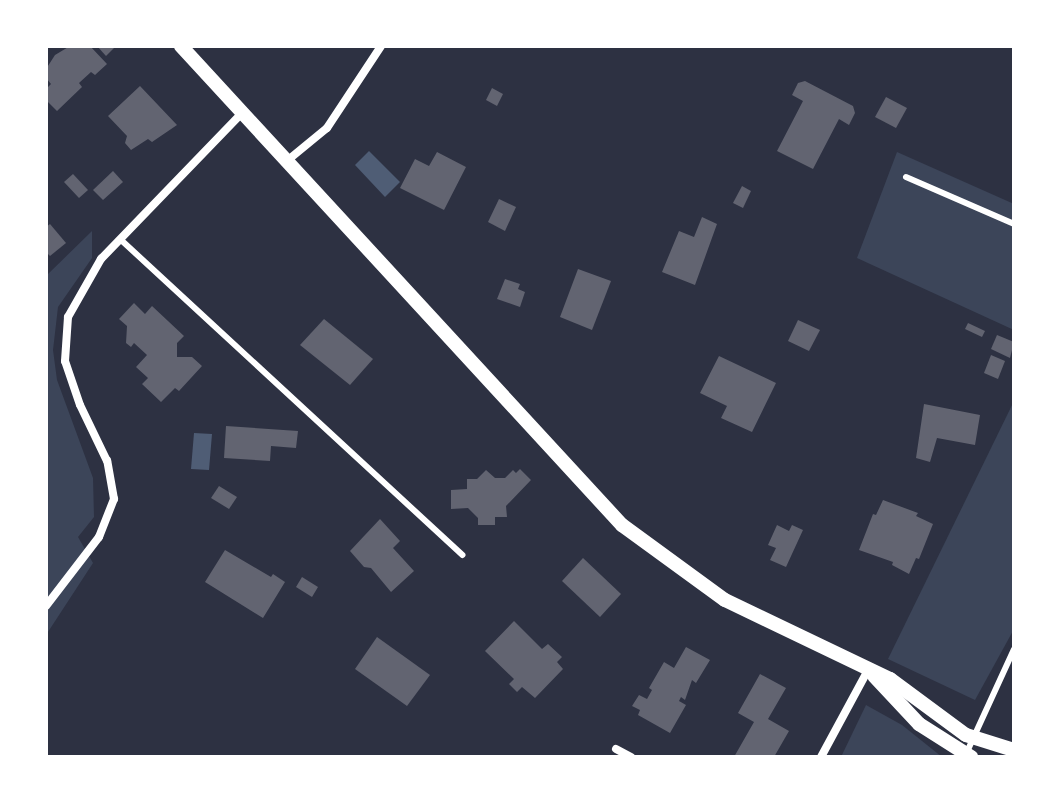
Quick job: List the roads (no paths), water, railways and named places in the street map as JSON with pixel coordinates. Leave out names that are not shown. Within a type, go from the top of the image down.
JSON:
[{"type":"street","points":[[181,46],[622,525],[725,600],[899,684],[948,725],[973,738],[1014,750]]},
{"type":"street","points":[[288,160],[327,128],[381,46]]},
{"type":"street","points":[[46,606],[99,537],[114,499],[107,461],[80,405],[65,361],[68,317],[101,259],[243,112]]},
{"type":"street","points":[[868,670],[919,724],[968,756]]},
{"type":"street","points":[[821,757],[868,670]]},
{"type":"street","points":[[616,749],[631,757]]},
{"type":"lane","points":[[906,177],[1014,224]]},
{"type":"lane","points":[[120,239],[462,555]]},
{"type":"lane","points":[[968,756],[973,738],[1014,649]]}]
